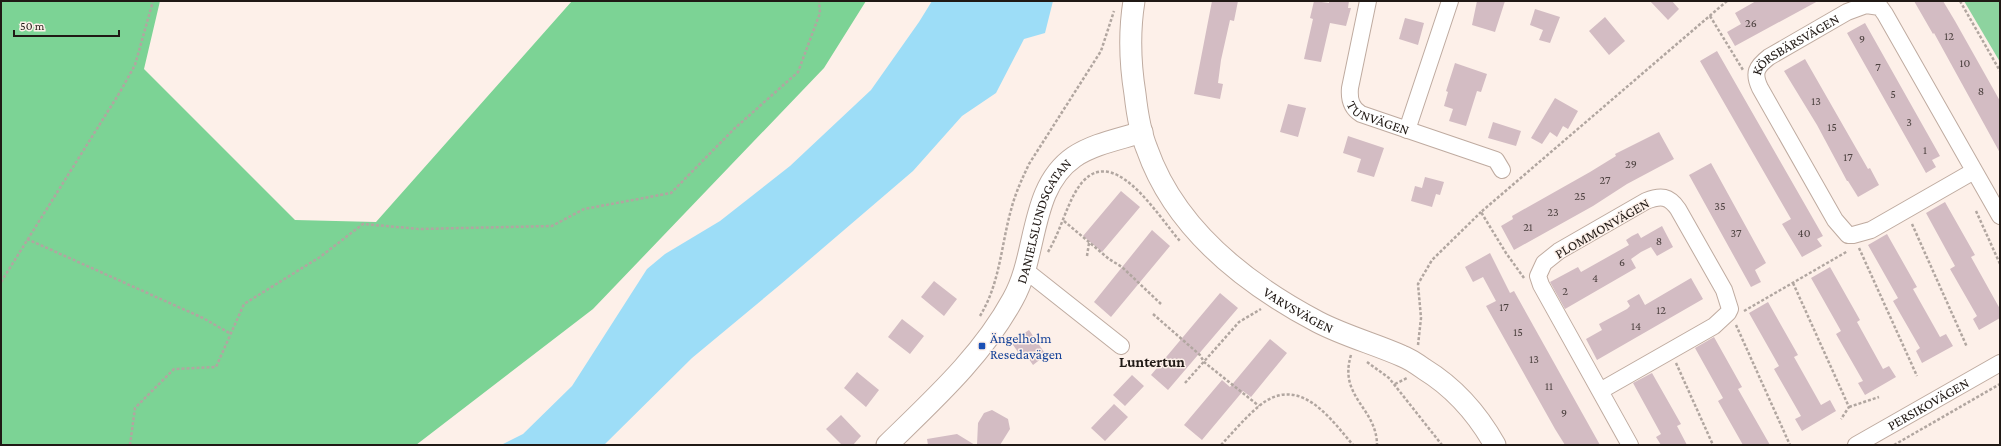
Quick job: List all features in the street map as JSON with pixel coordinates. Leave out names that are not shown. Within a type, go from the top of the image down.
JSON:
[{"type":"street","name":"TUNVÄGEN","points":[[1368,1],[1350,88],[1351,104],[1361,114],[1496,160],[1502,170]]},
{"type":"street","points":[[1407,130],[1450,1]]},
{"type":"street","points":[[1125,4],[1131,28],[1133,79],[1142,132]]},
{"type":"street","name":"KÖRSBÄRSVÄGEN","points":[[1855,240],[1844,232],[1835,220],[1760,88],[1755,74],[1758,66],[1769,57],[1847,12],[1866,5],[1880,7],[1885,14],[2000,216]]},
{"type":"street","name":"DANIELSLUNDSGATAN","points":[[887,445],[953,380],[985,342],[1014,298],[1025,270],[1042,198],[1053,178],[1063,166],[1074,157],[1088,149],[1142,132]]},
{"type":"street","name":"VARVSVÄGEN","points":[[1142,132],[1154,166],[1182,214],[1212,248],[1245,276],[1279,300],[1320,323],[1404,356],[1440,379],[1464,400],[1480,420],[1495,445]]},
{"type":"street","points":[[1855,240],[1974,171]]},
{"type":"street","name":"PLOMMONVÄGEN","points":[[1541,285],[1538,276],[1540,269],[1544,263],[1559,251],[1646,201],[1660,196],[1673,202],[1678,209],[1724,290],[1729,305],[1730,316]]},
{"type":"street","points":[[1025,270],[1121,346]]},
{"type":"street","points":[[1541,285],[1630,445]]},
{"type":"street","points":[[1600,391],[1730,316]]},
{"type":"street","name":"PERSIKOVÄGEN","points":[[1856,445],[2000,363]]},
{"type":"path","points":[[1,282],[135,65],[152,1]]},
{"type":"path","points":[[130,445],[135,408],[174,369],[216,367],[244,304],[320,257],[364,224],[420,229],[552,226],[584,209],[671,193],[734,129],[798,72],[820,13],[819,1]]},
{"type":"path","points":[[1395,384],[1409,377],[1418,350],[1421,318],[1418,284],[1432,260],[1481,212],[1727,1]]},
{"type":"path","points":[[1960,1],[2000,71]]},
{"type":"path","points":[[978,320],[994,285],[1011,210],[1022,180],[1030,164],[1101,51],[1125,4]]},
{"type":"path","points":[[1710,16],[1741,69],[1755,74]]},
{"type":"path","points":[[1047,254],[1080,185],[1096,174],[1111,172],[1121,175],[1132,183],[1182,243]]},
{"type":"path","points":[[1906,210],[1967,347]]},
{"type":"path","points":[[1976,210],[2000,264]]},
{"type":"path","points":[[1481,212],[1516,268],[1525,278],[1541,285]]},
{"type":"path","points":[[1064,221],[1109,259],[1122,267],[1161,304]]},
{"type":"path","points":[[27,239],[203,318],[231,334]]},
{"type":"path","points":[[1790,445],[1730,316],[1793,283],[1855,240],[1917,376]]},
{"type":"path","points":[[1087,256],[1089,242]]},
{"type":"path","points":[[1793,283],[1849,407]]},
{"type":"path","points":[[1256,305],[1268,313]]},
{"type":"path","points":[[1185,383],[1239,322],[1261,309]]},
{"type":"path","points":[[1153,314],[1200,355],[1204,362],[1260,406]]},
{"type":"path","points":[[1670,350],[1713,445]]},
{"type":"path","points":[[1345,352],[1356,357]]},
{"type":"path","points":[[1351,355],[1348,370],[1349,382],[1372,425],[1376,445]]},
{"type":"path","points":[[1362,360],[1382,372],[1395,384],[1442,445]]},
{"type":"path","points":[[1894,445],[2000,384]]},
{"type":"path","points":[[1221,445],[1260,406],[1272,398],[1284,395],[1306,398],[1320,408],[1353,445]]},
{"type":"path","points":[[1841,419],[1849,407],[1879,397]]},
{"type":"green space","points":[[1,1],[160,1],[144,69],[295,220],[376,222],[572,1],[866,1],[824,68],[593,309],[416,445],[1,445]]},
{"type":"green space","points":[[1964,1],[2000,1],[2000,62]]},
{"type":"water","points":[[932,1],[1053,1],[1045,33],[1024,39],[996,93],[962,116],[913,171],[692,358],[604,445],[501,445],[523,434],[572,386],[647,269],[665,254],[720,221],[790,166],[871,90]]},
{"type":"building","points":[[1212,1],[1238,1],[1234,21],[1230,20],[1221,60],[1218,83],[1223,84],[1220,99],[1194,94]]},
{"type":"building","points":[[1314,1],[1329,3],[1329,1],[1349,1],[1348,8],[1351,8],[1346,26],[1330,23],[1321,62],[1304,59],[1313,19],[1310,18]]},
{"type":"building","points":[[1477,1],[1505,1],[1495,32],[1472,25]]},
{"type":"building","points":[[1650,1],[1672,1],[1679,9],[1668,20]]},
{"type":"building","points":[[1756,1],[1818,1],[1735,46],[1727,32],[1741,24],[1735,13]]},
{"type":"building","points":[[1914,1],[1943,1],[1955,21],[2000,101],[2000,153],[1934,33],[1933,34]]},
{"type":"building","points":[[1535,9],[1560,17],[1550,43],[1539,40],[1543,30],[1530,25]]},
{"type":"building","points":[[1605,17],[1625,41],[1609,55],[1589,31]]},
{"type":"building","points":[[1405,18],[1424,23],[1418,45],[1399,39]]},
{"type":"building","points":[[1865,23],[1940,156],[1932,160],[1936,167],[1926,173],[1847,33]]},
{"type":"building","points":[[1717,51],[1823,236],[1817,239],[1822,246],[1802,257],[1782,224],[1791,219],[1700,61]]},
{"type":"building","points":[[1805,59],[1868,169],[1870,168],[1879,185],[1858,197],[1847,181],[1817,125],[1784,71]]},
{"type":"building","points":[[1455,63],[1487,74],[1481,92],[1477,91],[1466,126],[1449,121],[1453,109],[1444,106],[1448,92],[1446,91]]},
{"type":"building","points":[[1555,98],[1578,111],[1568,129],[1563,126],[1557,137],[1550,132],[1542,144],[1531,138]]},
{"type":"building","points":[[1288,104],[1306,108],[1298,137],[1280,132]]},
{"type":"building","points":[[1493,122],[1521,131],[1516,146],[1488,138]]},
{"type":"building","points":[[1659,132],[1674,159],[1627,184],[1593,206],[1514,250],[1501,226],[1513,219],[1512,216],[1590,172],[1616,156],[1615,154]]},
{"type":"building","points":[[1348,136],[1384,148],[1374,177],[1357,172],[1361,159],[1343,153]]},
{"type":"building","points":[[1711,163],[1766,263],[1755,270],[1761,282],[1751,287],[1689,175]]},
{"type":"building","points":[[1425,177],[1444,182],[1440,195],[1436,194],[1432,207],[1411,201],[1415,186],[1422,188]]},
{"type":"building","points":[[1121,191],[1140,207],[1102,252],[1083,236]]},
{"type":"building","points":[[1945,202],[1975,255],[1971,257],[2000,309],[2000,318],[1979,330],[1973,319],[1977,316],[1950,269],[1955,266],[1926,213]]},
{"type":"building","points":[[1662,226],[1673,247],[1657,256],[1651,247],[1641,252],[1631,259],[1636,268],[1565,309],[1550,282],[1578,267],[1581,272],[1629,245],[1626,240],[1632,236],[1638,233],[1641,238]]},
{"type":"building","points":[[1152,230],[1170,246],[1111,317],[1094,302]]},
{"type":"building","points":[[1887,234],[1917,287],[1913,289],[1940,337],[1946,334],[1953,346],[1922,363],[1916,351],[1920,348],[1893,301],[1898,298],[1868,245]]},
{"type":"building","points":[[1490,253],[1510,293],[1514,291],[1600,445],[1565,445],[1555,429],[1486,306],[1496,301],[1483,277],[1473,282],[1465,267]]},
{"type":"building","points":[[1830,267],[1860,320],[1857,322],[1883,369],[1889,366],[1896,377],[1865,395],[1858,383],[1863,381],[1836,334],[1841,331],[1811,278]]},
{"type":"building","points":[[1691,278],[1703,299],[1597,360],[1586,339],[1602,330],[1599,324],[1627,309],[1630,306],[1627,301],[1639,294],[1645,305]]},
{"type":"building","points":[[934,281],[957,299],[944,316],[921,297]]},
{"type":"building","points":[[1220,293],[1238,308],[1168,390],[1151,375]]},
{"type":"building","points":[[1768,302],[1798,355],[1794,357],[1821,405],[1830,400],[1836,411],[1802,431],[1795,419],[1801,416],[1774,369],[1779,366],[1749,313]]},
{"type":"building","points":[[902,319],[924,336],[910,354],[888,337]]},
{"type":"building","points":[[1029,330],[1046,355],[1033,365],[1024,352],[1020,355],[1011,342]]},
{"type":"building","points":[[1714,337],[1742,387],[1738,389],[1770,445],[1743,445],[1718,401],[1723,398],[1695,348]]},
{"type":"building","points":[[1270,339],[1287,353],[1251,397],[1243,391],[1202,440],[1184,425],[1222,380],[1230,387]]},
{"type":"building","points":[[857,372],[879,390],[866,407],[844,388]]},
{"type":"building","points":[[1652,373],[1681,424],[1677,426],[1687,445],[1661,445],[1656,437],[1661,434],[1633,383]]},
{"type":"building","points":[[1132,375],[1144,386],[1125,406],[1113,395]]},
{"type":"building","points":[[1114,404],[1128,417],[1105,441],[1091,428]]},
{"type":"building","points":[[992,410],[1008,419],[1010,429],[1000,445],[977,445],[978,423],[984,413]]},
{"type":"building","points":[[841,415],[861,436],[853,445],[842,445],[826,429]]},
{"type":"building","points":[[957,434],[975,445],[928,445],[927,439]]},
{"type":"place","name":"Ängelholm Resedavägen","points":[[982,346]]},
{"type":"district","name":"Luntertun","points":[[1152,362]]}]
